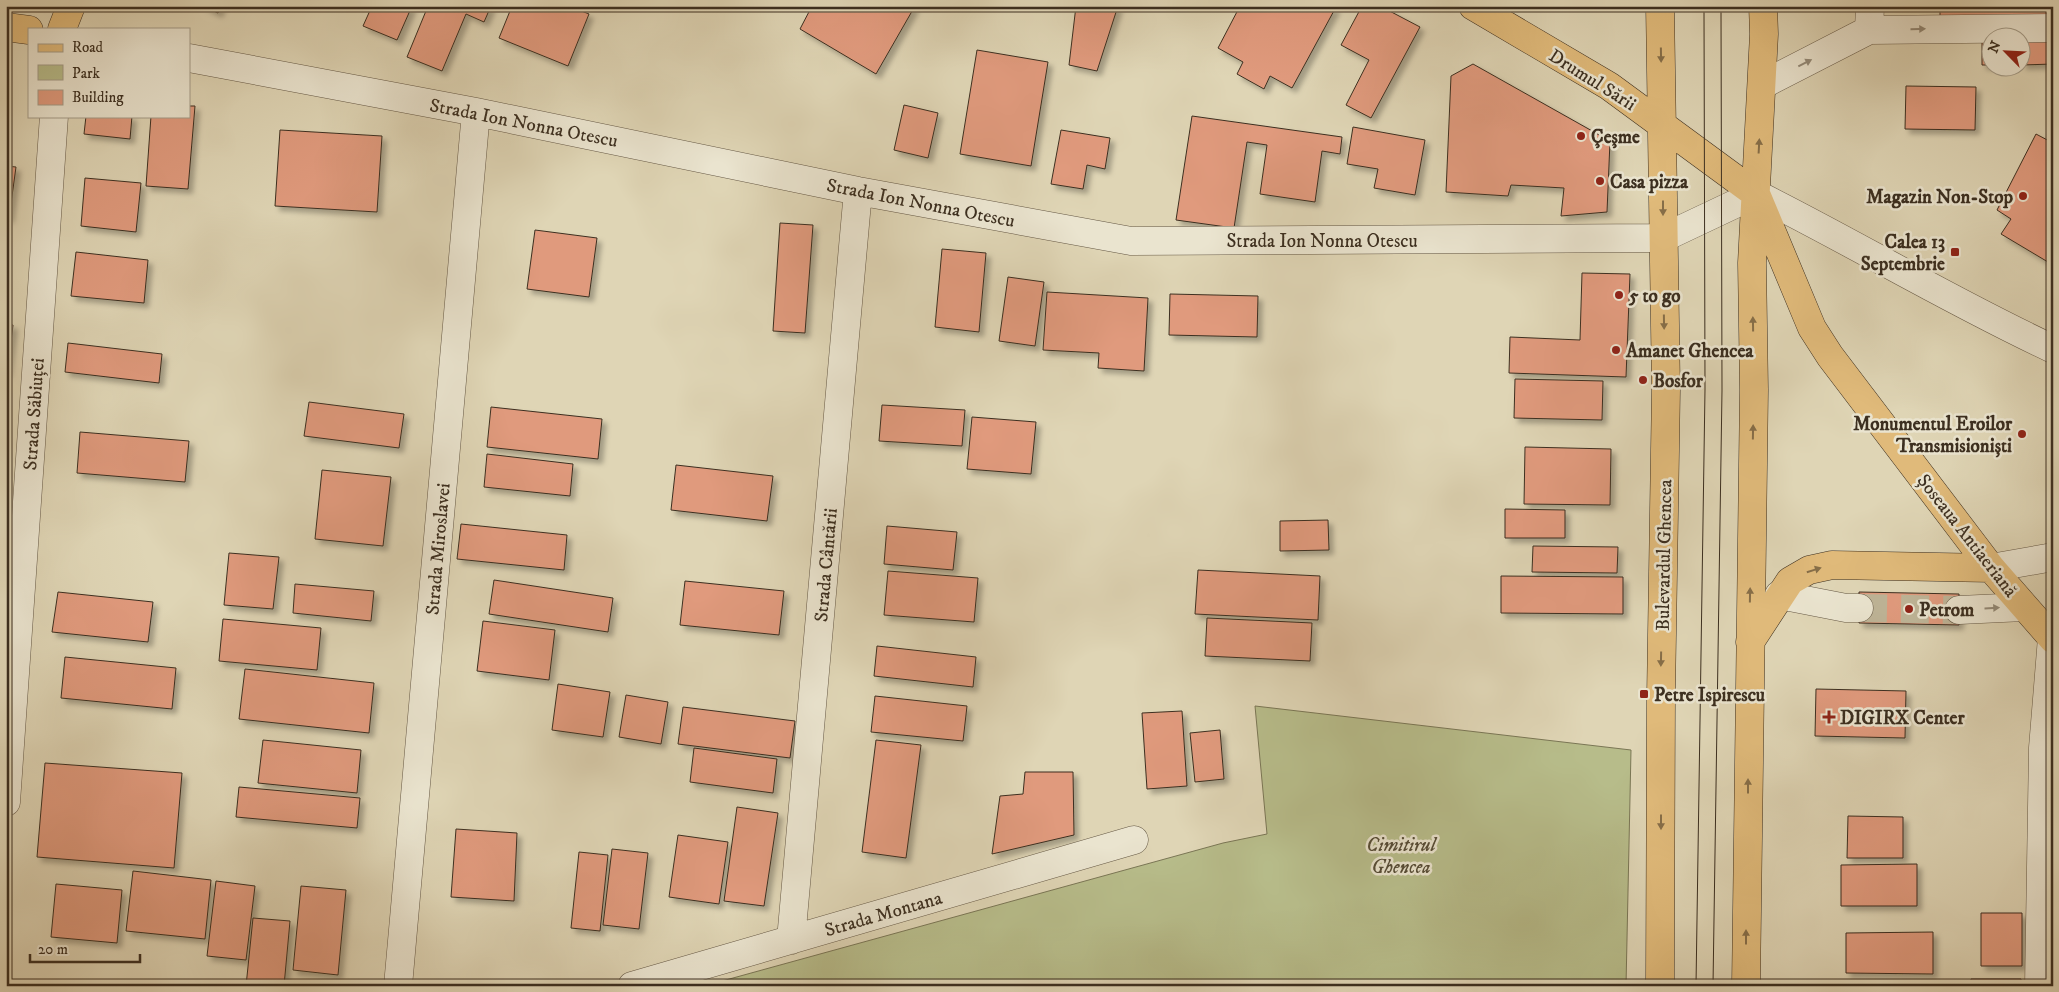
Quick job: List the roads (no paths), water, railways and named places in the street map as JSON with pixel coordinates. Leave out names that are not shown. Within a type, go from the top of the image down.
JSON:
[{"type":"main road","points":[[62,28],[71,6]]},
{"type":"main road","name":"Drumul Sării","points":[[1473,6],[1609,86],[1756,194]]},
{"type":"main road","points":[[1660,6],[1662,124]]},
{"type":"main road","points":[[1746,986],[1749,643],[1754,390],[1752,263],[1762,85],[1763,6]]},
{"type":"main road","points":[[6,27],[28,30]]},
{"type":"main road","name":"Bulevardul Ghencea","points":[[1660,986],[1661,696],[1666,389],[1662,124]]},
{"type":"main road","name":"Șoseaua Antiaeriană","points":[[1756,194],[1812,328],[1830,356],[1991,568],[2052,638]]},
{"type":"main road","points":[[1749,643],[1779,595],[1790,582],[1802,574],[1832,565],[1991,568]]},
{"type":"street","points":[[1762,85],[1869,18],[2053,28]]},
{"type":"street","name":"Strada Ion Nonna Otescu","points":[[190,58],[476,112],[858,191],[1131,241],[1663,238]]},
{"type":"street","name":"Strada Miroslavei","points":[[398,986],[476,112]]},
{"type":"street","name":"Strada Săbiuței","points":[[6,802],[54,118]]},
{"type":"street","name":"Strada Cântării","points":[[791,940],[858,191]]},
{"type":"street","points":[[1663,238],[1756,194],[1838,235],[2016,332],[2053,349]]},
{"type":"street","points":[[1991,568],[2053,556]]},
{"type":"street","points":[[1779,595],[1846,608],[1859,608]]},
{"type":"street","points":[[1959,610],[2024,607]]},
{"type":"street","points":[[2039,986],[2043,748],[2052,638]]},
{"type":"street","name":"Strada Montana","points":[[632,986],[1134,840]]},
{"type":"tunnel","points":[[1859,608],[1959,610]]},
{"type":"tram line","points":[[1696,986],[1705,389],[1704,6]]},
{"type":"tram line","points":[[1713,986],[1722,390],[1721,6]]},
{"type":"place","name":"Çeşme","points":[[1581,136]]},
{"type":"place","name":"Casa pizza","points":[[1600,181]]},
{"type":"place","name":"Magazin Non-Stop","points":[[2023,196]]},
{"type":"place","name":"Calea 13 Septembrie","points":[[1955,252]]},
{"type":"place","name":"5 to go","points":[[1619,295]]},
{"type":"place","name":"Amanet Ghencea","points":[[1616,350]]},
{"type":"place","name":"Bosfor","points":[[1643,380]]},
{"type":"place","name":"Monumentul Eroilor Transmisioniști","points":[[2022,434]]},
{"type":"place","name":"Petrom","points":[[1909,609]]},
{"type":"place","name":"Petre Ispirescu","points":[[1644,694]]},
{"type":"place","name":"DIGIRX Center","points":[[1829,717]]},
{"type":"park label","name":"Cimitirul Ghencea","points":[[1401,855]]}]
